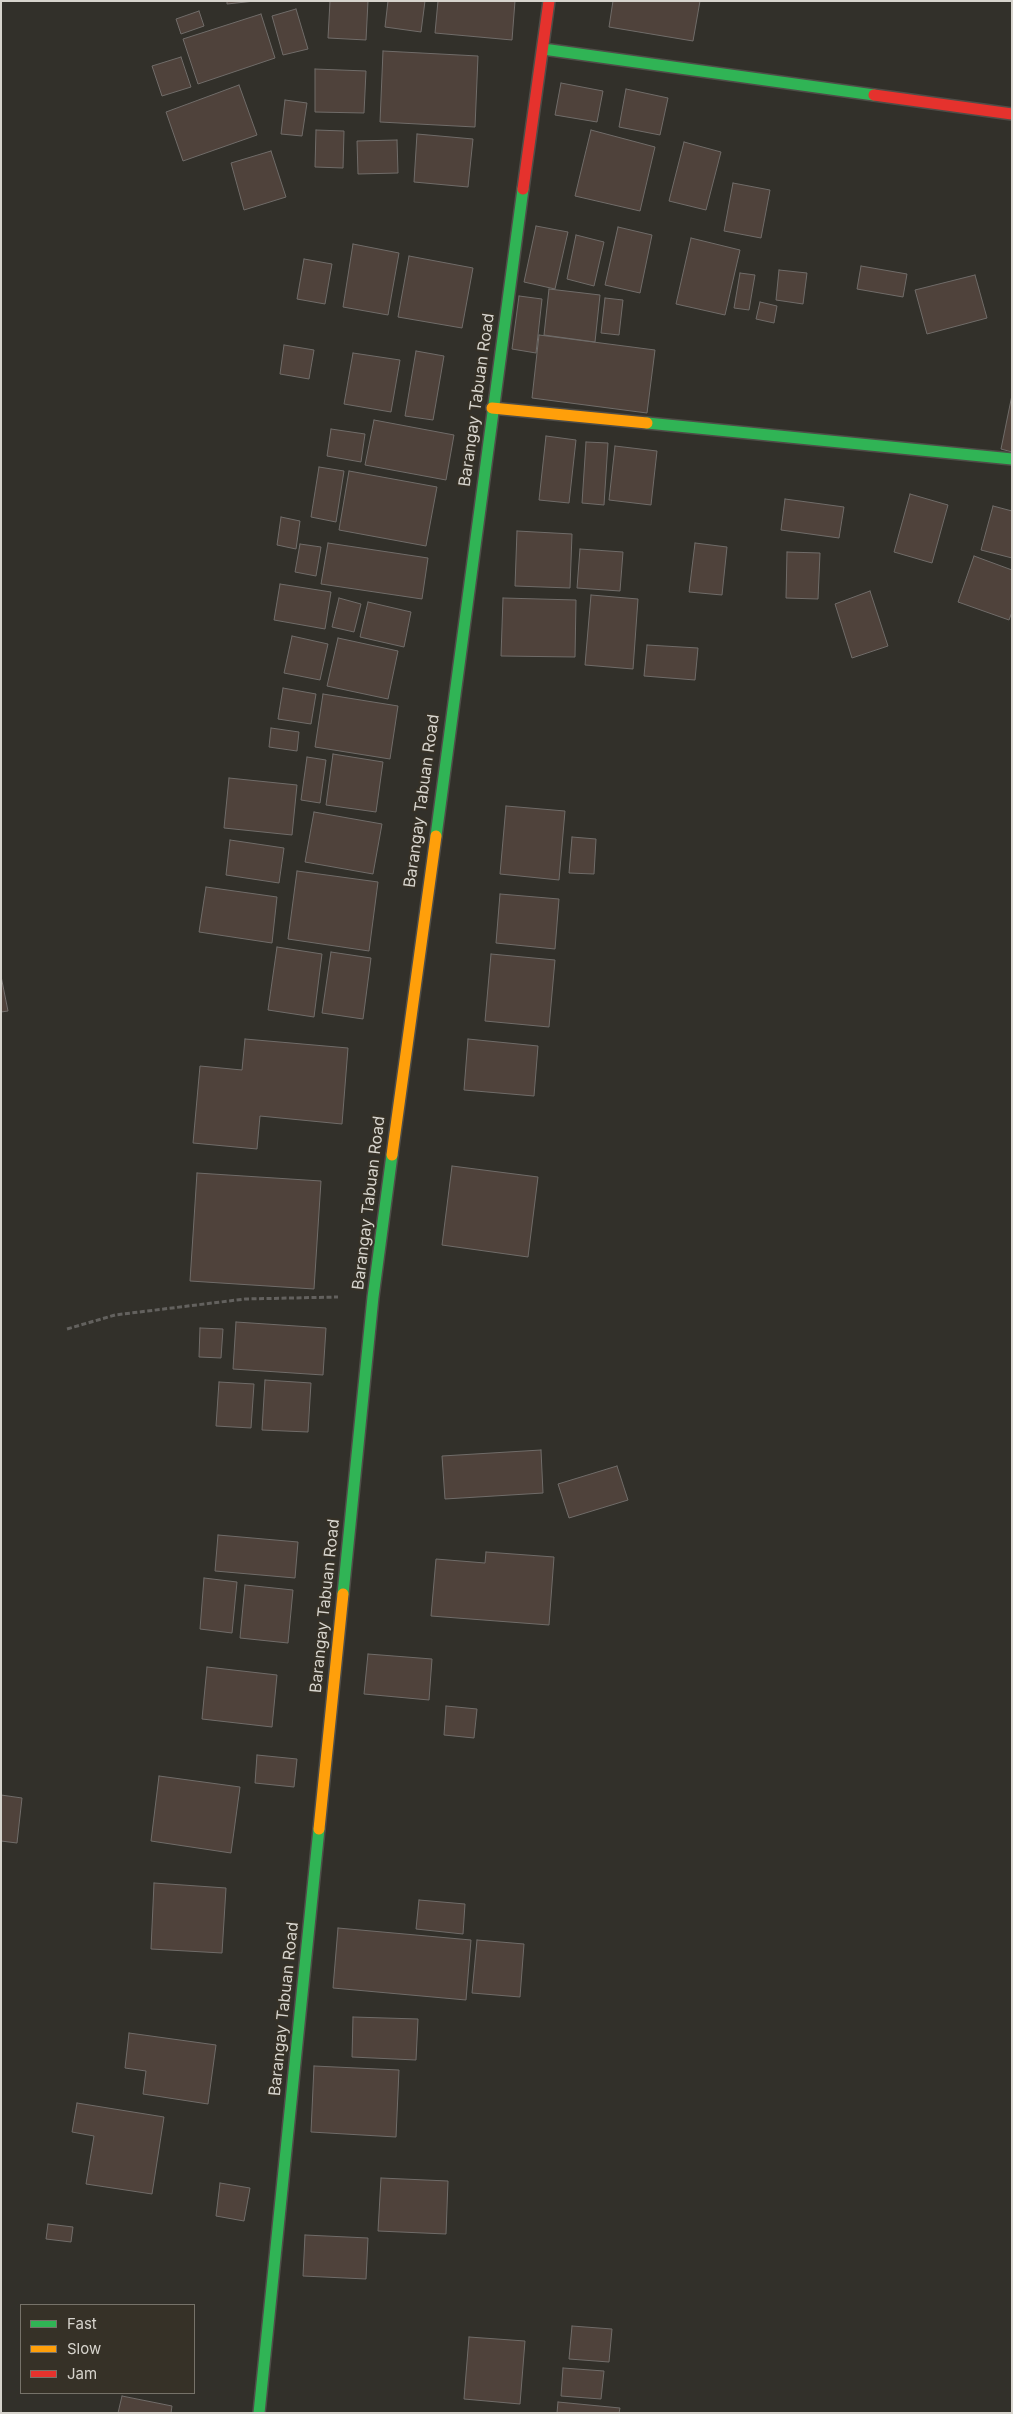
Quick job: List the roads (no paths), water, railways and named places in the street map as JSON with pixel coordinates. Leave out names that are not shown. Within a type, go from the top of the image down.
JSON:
[{"type":"street","name":"Barangay Tabuan Road","points":[[259,2413],[373,1297],[492,408],[549,1]]},
{"type":"street","points":[[542,49],[1012,114]]},
{"type":"street","points":[[492,408],[1012,459]]}]
